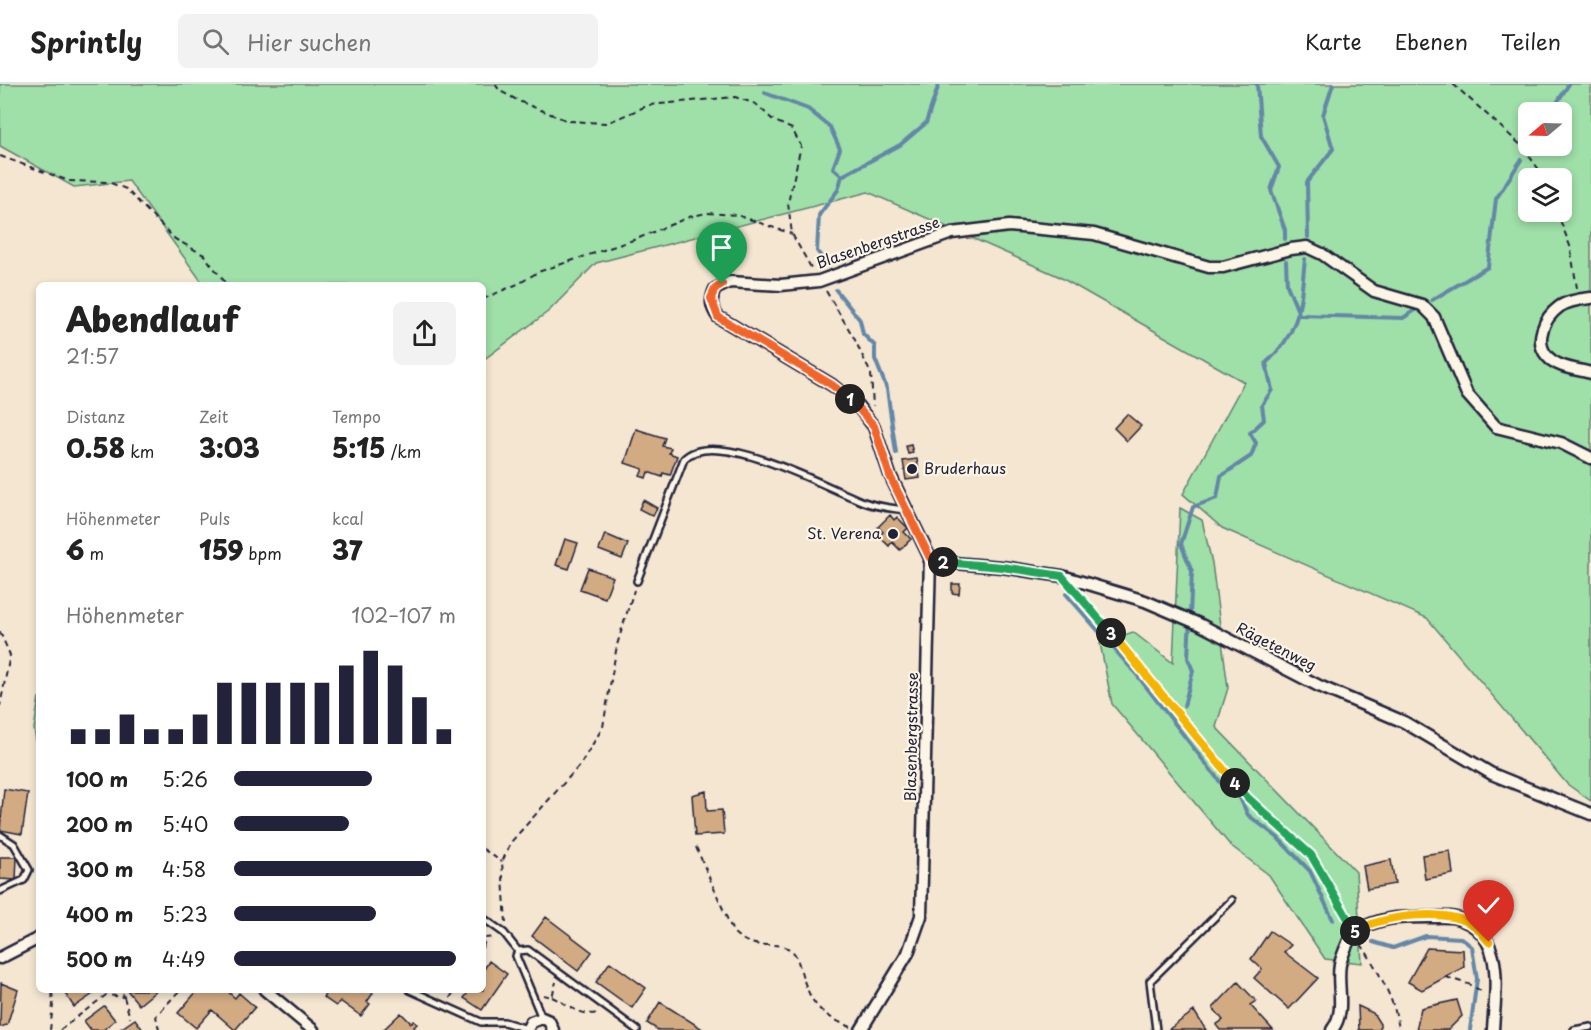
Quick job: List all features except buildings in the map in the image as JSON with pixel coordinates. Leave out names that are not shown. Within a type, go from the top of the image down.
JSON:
[{"type":"street","name":"Blasenbergstrasse","points":[[859,1030],[908,953],[921,916],[930,558],[890,476],[874,426],[857,405],[832,385],[718,317],[712,309],[711,298],[715,289],[722,284],[781,285],[819,281],[952,233],[995,227],[1054,229],[1094,234],[1209,267],[1223,267],[1307,247],[1322,254],[1374,291],[1422,305],[1434,317],[1467,394],[1496,427],[1561,442],[1591,458]]},
{"type":"street","points":[[1591,298],[1559,307],[1543,328],[1540,342],[1547,356],[1557,364],[1591,373]]},
{"type":"street","name":"Rägetenweg","points":[[930,558],[942,562],[1002,567],[1062,576],[1100,586],[1178,614],[1319,686],[1404,722],[1492,774],[1591,814]]},
{"type":"street","points":[[1332,1030],[1336,1025],[1340,1005],[1340,966],[1353,932],[1371,922],[1393,916],[1455,918],[1474,926],[1489,942],[1496,963],[1493,1030]]},
{"type":"street","points":[[0,958],[36,940]]},
{"type":"street","points":[[269,993],[313,1030]]},
{"type":"street","points":[[527,1030],[531,1022],[542,1018],[549,1022],[553,1030]]},
{"type":"lane","points":[[637,581],[684,459],[692,451],[707,449],[755,455],[867,503],[905,510]]},
{"type":"lane","points":[[0,835],[14,844],[29,870],[24,880],[0,891]]},
{"type":"lane","points":[[1156,1030],[1150,981],[1232,900]]},
{"type":"lane","points":[[486,921],[518,951],[528,950],[637,1030]]},
{"type":"lane","points":[[518,951],[516,956],[542,1018]]},
{"type":"lane","points":[[417,993],[481,1022],[504,1022],[527,1030]]},
{"type":"lane","points":[[1574,1030],[1591,1027]]},
{"type":"path","points":[[495,84],[500,91],[521,102],[568,121],[607,123],[649,105],[735,97],[756,104],[773,120],[792,129],[801,146],[788,203],[792,234],[854,338],[871,374],[874,426]]},
{"type":"path","points":[[1453,84],[1522,146],[1538,168]]},
{"type":"path","points":[[0,156],[69,181],[108,182],[126,189],[175,239],[204,255],[225,282]]},
{"type":"path","points":[[486,298],[520,283],[538,272],[639,238],[697,215],[737,215],[792,234]]},
{"type":"path","points":[[1561,222],[1570,246],[1578,300]]},
{"type":"path","points":[[1062,576],[1248,798],[1311,855],[1381,980],[1398,1021],[1399,1030]]},
{"type":"path","points":[[486,938],[501,935],[506,925],[502,862],[511,842],[580,765],[603,727],[616,645],[637,581]]},
{"type":"path","points":[[0,632],[10,655],[0,706]]},
{"type":"path","points":[[696,847],[733,932],[743,942],[756,946],[785,946],[796,954],[808,997],[828,1018],[859,1030]]},
{"type":"path","points":[[486,851],[502,862]]},
{"type":"path","points":[[1446,977],[1471,985],[1481,991]]},
{"type":"path","points":[[552,997],[556,982]]},
{"type":"path","points":[[50,1030],[52,993]]},
{"type":"path","points":[[123,993],[130,1018]]},
{"type":"path","points":[[159,1030],[156,1016],[177,993]]},
{"type":"path","points":[[60,1030],[106,995],[124,997]]},
{"type":"path","points":[[543,995],[552,997],[575,1011],[591,1015],[599,1013],[607,1006]]},
{"type":"green space","points":[[0,84],[1591,84],[1591,801],[1567,784],[1427,618],[1222,528],[1183,494],[1244,382],[1058,276],[868,192],[596,263],[549,311],[486,358],[486,282],[202,282],[129,181],[74,187],[0,146]]},
{"type":"green space","points":[[1180,508],[1202,520],[1212,563],[1228,688],[1216,727],[1356,872],[1362,963],[1325,959],[1269,875],[1230,845],[1112,704],[1100,643],[1133,632],[1173,663]]},
{"type":"green space","points":[[36,716],[36,740],[34,729]]},
{"type":"waterway","points":[[829,266],[817,251],[819,215],[838,190],[842,176],[900,145],[926,123],[939,84]]},
{"type":"waterway","points":[[1257,84],[1261,136],[1279,167],[1271,190],[1285,230],[1285,239]]},
{"type":"waterway","points":[[1308,237],[1307,182],[1333,149],[1323,115],[1333,84]]},
{"type":"waterway","points":[[1557,102],[1569,84]]},
{"type":"waterway","points":[[765,93],[808,109],[830,127],[840,149],[833,168],[842,176]]},
{"type":"waterway","points":[[1432,300],[1488,267],[1496,199],[1521,160]]},
{"type":"waterway","points":[[1184,706],[1193,671],[1188,658],[1192,571],[1181,544],[1193,507],[1217,498],[1221,476],[1251,456],[1256,443],[1250,433],[1264,420],[1262,405],[1272,390],[1266,363],[1278,351],[1293,328],[1300,303],[1305,259]]},
{"type":"waterway","points":[[1286,261],[1287,285],[1299,314]]},
{"type":"waterway","points":[[836,290],[860,320],[863,334],[875,346],[875,359],[887,389],[896,453]]},
{"type":"waterway","points":[[1299,315],[1403,318],[1414,311]]},
{"type":"waterway","points":[[1066,594],[1137,675],[1224,787],[1238,794],[1248,815],[1277,837],[1310,871],[1333,920]]},
{"type":"waterway","points":[[1373,942],[1393,948],[1426,936],[1461,938],[1472,947],[1477,979],[1470,1030]]},
{"type":"place","name":"Bruderhaus","points":[[912,469]]},
{"type":"place","name":"St. Verena","points":[[893,534]]},
{"type":"route","points":[[722,284],[715,289],[711,298],[712,309],[718,317],[832,385],[857,405],[874,426],[890,476],[930,558],[942,562],[1002,567],[1062,576],[1248,798],[1311,855],[1353,932],[1371,922],[1393,916],[1455,918],[1474,926],[1489,942]]}]
